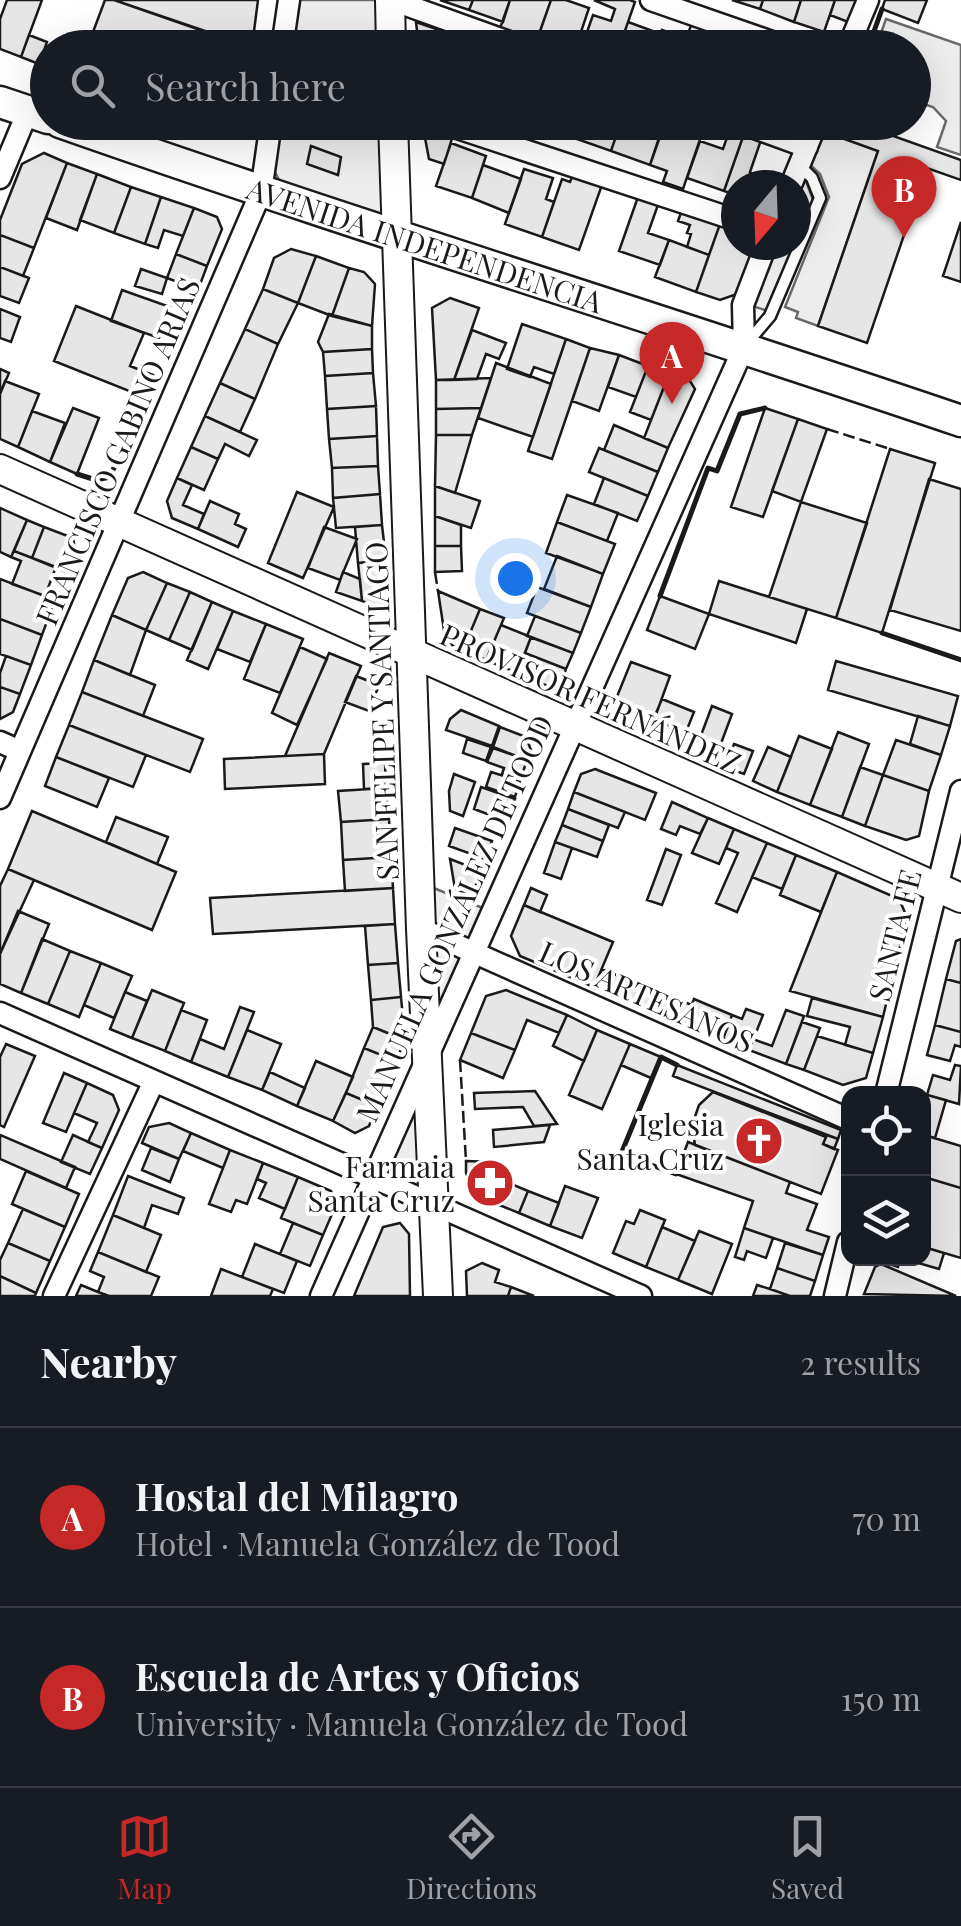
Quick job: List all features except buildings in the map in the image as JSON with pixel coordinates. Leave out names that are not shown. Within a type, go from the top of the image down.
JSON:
[{"type":"main road","name":"AVENIDA INDEPENDENCIA","points":[[112,140],[961,420]]},
{"type":"street","points":[[285,30],[290,0]]},
{"type":"street","points":[[391,30],[391,0],[475,30]]},
{"type":"street","points":[[651,0],[737,30]]},
{"type":"street","points":[[856,30],[868,0]]},
{"type":"street","points":[[0,178],[25,110]]},
{"type":"street","name":"FRANCISCO GABINO ARIAS","points":[[0,798],[261,192],[268,140]]},
{"type":"street","name":"SAN FELIPE Y SANTIAGO","points":[[394,140],[421,928],[438,1296]]},
{"type":"street","points":[[494,140],[721,215]]},
{"type":"street","points":[[772,140],[803,156]]},
{"type":"street","points":[[797,170],[810,140]]},
{"type":"street","name":"MANUELA GONZÁLEZ DE TOOD","points":[[320,1296],[744,347],[743,306],[760,260]]},
{"type":"street","name":"PROVISOR FERNÁNDEZ","points":[[0,470],[949,892]]},
{"type":"street","points":[[0,742],[20,751]]},
{"type":"street","name":"SANTA FE","points":[[888,1086],[949,892],[961,791]]},
{"type":"street","name":"LOS ARTESANOS","points":[[421,928],[841,1116]]},
{"type":"street","points":[[0,1013],[641,1296]]},
{"type":"street","points":[[54,1296],[154,1080]]},
{"type":"street","points":[[834,1296],[842,1266]]},
{"type":"lane","name":"MANUELA GONZÁLEZ DE TOOD","points":[[744,347],[770,316],[820,198],[803,156]]},
{"type":"shaded area","points":[[297,0],[380,0],[381,30],[293,30]]},
{"type":"shaded area","points":[[886,19],[918,30],[882,30]]},
{"type":"shaded area","points":[[931,35],[961,45],[961,155],[937,147],[946,121],[933,107]]},
{"type":"shaded area","points":[[276,140],[386,140],[388,207],[375,219],[282,186],[272,166]]},
{"type":"shaded area","points":[[818,140],[848,140],[878,151],[818,326],[796,318],[798,312],[785,307],[804,260],[811,260],[811,242],[829,197],[820,174],[808,163]]},
{"type":"shaded area","points":[[764,260],[789,260],[768,311],[746,304]]},
{"type":"shaded area","points":[[424,884],[485,909],[431,1035]]},
{"type":"shaded area","points":[[425,1065],[431,1199],[375,1175]]},
{"type":"fence","points":[[827,429],[890,449]]},
{"type":"fence","points":[[435,572],[438,591]]},
{"type":"fence","points":[[460,1060],[466,1161]]},
{"type":"wall","points":[[874,30],[882,9]]},
{"type":"wall","points":[[77,474],[96,480],[110,477],[144,397]]},
{"type":"wall","points":[[660,596],[708,468],[717,471],[740,414],[765,408]]},
{"type":"wall","points":[[882,633],[961,660]]},
{"type":"wall","points":[[676,1174],[621,1154],[661,1057],[677,1065]]},
{"type":"place","name":"Escuela de Artes y Oficios","points":[[904,238]]},
{"type":"place","name":"Hostal del Milagro","points":[[672,404]]},
{"type":"place","name":"Iglesia Santa Cruz","points":[[759,1141]]},
{"type":"place","name":"Farmaia Santa Cruz","points":[[490,1183]]}]
